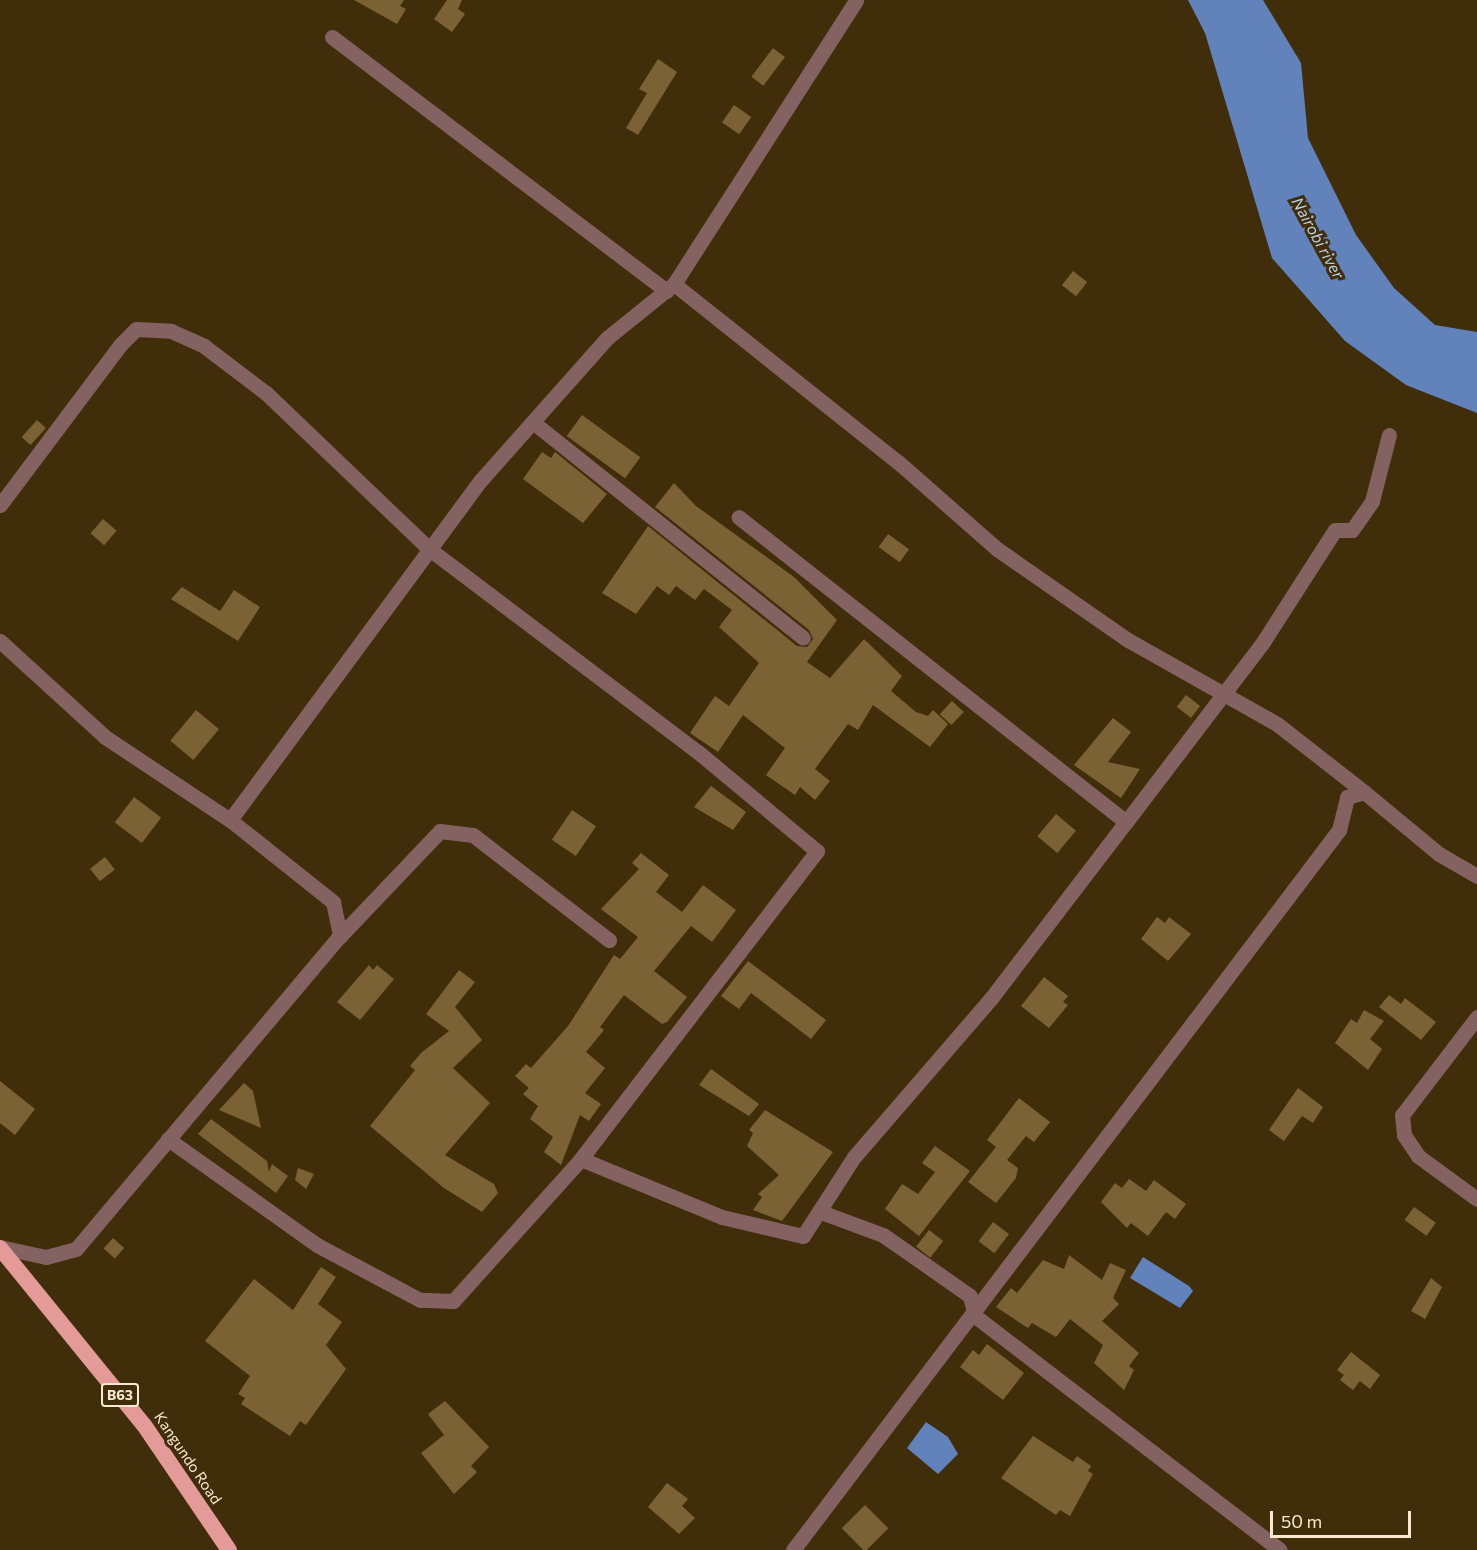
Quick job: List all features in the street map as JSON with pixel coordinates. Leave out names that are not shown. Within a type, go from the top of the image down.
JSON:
[{"type":"highway","name":"Kangundo Road","points":[[0,1248],[144,1425],[229,1550]]},
{"type":"street","points":[[230,820],[428,548],[607,338],[670,288],[856,0]]},
{"type":"street","points":[[332,37],[670,288],[898,462],[997,549],[1128,640],[1325,757],[1439,854],[1477,876]]},
{"type":"street","points":[[0,505],[121,344],[136,329],[153,326],[204,346],[266,393],[428,548],[698,752],[817,851],[581,1159],[466,1290],[453,1301],[438,1303],[393,1288],[317,1245],[168,1138]]},
{"type":"street","points":[[534,423],[803,638]]},
{"type":"street","points":[[581,1159],[722,1217],[764,1229],[803,1236],[854,1157],[992,997],[1126,822],[1222,694],[1335,531],[1352,530],[1372,501],[1389,435]]},
{"type":"street","points":[[739,517],[1126,822]]},
{"type":"street","points":[[0,641],[105,737],[230,820],[333,902],[340,936]]},
{"type":"street","points":[[793,1550],[975,1316],[1339,831],[1347,797],[1364,792]]},
{"type":"street","points":[[0,1248],[46,1257],[76,1249],[340,936],[420,849],[448,829],[473,835],[609,940]]},
{"type":"street","points":[[1477,1017],[1402,1116],[1404,1135],[1418,1156],[1477,1199]]},
{"type":"street","points":[[820,1212],[883,1235],[970,1296],[975,1316],[1280,1550]]},
{"type":"water","name":"Nairobi river","points":[[1188,0],[1263,0],[1301,63],[1308,138],[1356,235],[1394,288],[1435,325],[1477,332],[1477,413],[1406,385],[1345,341],[1272,258],[1205,33]]},
{"type":"water","points":[[1143,1257],[1189,1286],[1193,1291],[1180,1308],[1130,1278]]},
{"type":"water","points":[[926,1422],[948,1437],[958,1454],[938,1474],[907,1448]]},
{"type":"building","points":[[354,0],[404,0],[400,6],[406,9],[397,24]]},
{"type":"building","points":[[447,0],[462,0],[458,9],[465,14],[452,32],[434,19]]},
{"type":"building","points":[[773,48],[785,57],[763,86],[751,77]]},
{"type":"building","points":[[658,59],[677,72],[638,135],[626,128],[647,93],[639,89]]},
{"type":"building","points":[[734,105],[751,117],[739,134],[722,122]]},
{"type":"building","points":[[1073,271],[1087,282],[1076,296],[1062,285]]},
{"type":"building","points":[[582,415],[640,457],[625,478],[567,436]]},
{"type":"building","points":[[37,420],[46,428],[31,445],[22,437]]},
{"type":"building","points":[[542,452],[551,458],[555,452],[607,494],[583,523],[523,479]]},
{"type":"building","points":[[674,483],[696,506],[794,577],[837,620],[807,662],[830,678],[864,639],[902,676],[891,691],[916,712],[928,716],[933,710],[948,724],[930,747],[873,705],[858,730],[848,724],[815,769],[830,781],[815,800],[800,787],[795,795],[766,775],[785,748],[743,715],[718,752],[690,733],[715,696],[729,706],[759,663],[719,627],[732,610],[704,589],[695,600],[676,586],[669,595],[657,586],[636,614],[602,593],[648,526],[797,646],[807,647],[813,639],[809,630],[655,507]]},
{"type":"building","points":[[103,519],[117,531],[104,545],[91,533]]},
{"type":"building","points":[[888,534],[909,549],[900,562],[879,547]]},
{"type":"building","points":[[182,587],[220,611],[234,590],[260,607],[238,641],[171,599]]},
{"type":"building","points":[[1186,695],[1200,706],[1191,718],[1177,707]]},
{"type":"building","points":[[952,701],[964,712],[951,725],[940,714]]},
{"type":"building","points":[[196,710],[219,729],[193,760],[170,741]]},
{"type":"building","points":[[1113,718],[1131,732],[1108,762],[1140,769],[1121,798],[1074,765]]},
{"type":"building","points":[[711,786],[746,812],[733,830],[694,807]]},
{"type":"building","points":[[134,797],[161,817],[142,843],[115,823]]},
{"type":"building","points":[[572,810],[596,826],[576,856],[552,840]]},
{"type":"building","points":[[1056,814],[1076,831],[1057,853],[1037,836]]},
{"type":"building","points":[[641,853],[669,875],[656,892],[682,912],[703,885],[736,910],[712,942],[691,926],[654,971],[687,997],[667,1022],[662,1024],[624,995],[600,1027],[604,1030],[586,1052],[605,1068],[585,1093],[601,1104],[589,1121],[580,1115],[561,1165],[544,1152],[553,1137],[530,1119],[538,1106],[523,1094],[529,1088],[515,1076],[526,1064],[531,1068],[568,1026],[614,955],[620,959],[638,937],[601,909],[639,869],[632,863]]},
{"type":"building","points":[[105,857],[115,870],[100,881],[90,869]]},
{"type":"building","points":[[1157,917],[1165,923],[1169,917],[1191,934],[1168,961],[1141,939]]},
{"type":"building","points":[[748,961],[826,1020],[811,1039],[751,993],[739,1009],[721,996]]},
{"type":"building","points":[[369,965],[373,970],[377,965],[394,979],[360,1020],[337,1002]]},
{"type":"building","points":[[459,970],[475,982],[455,1007],[482,1040],[453,1068],[490,1103],[445,1155],[494,1184],[498,1193],[482,1212],[444,1188],[370,1126],[415,1070],[410,1066],[421,1053],[449,1031],[426,1014]]},
{"type":"building","points":[[1044,977],[1068,996],[1063,1002],[1068,1005],[1049,1028],[1021,1006]]},
{"type":"building","points":[[1389,995],[1401,1004],[1405,998],[1436,1022],[1421,1040],[1379,1007]]},
{"type":"building","points":[[1364,1010],[1384,1021],[1370,1039],[1382,1049],[1368,1070],[1335,1043],[1351,1019],[1357,1023]]},
{"type":"building","points":[[711,1069],[759,1104],[749,1116],[699,1085]]},
{"type":"building","points":[[0,1081],[35,1109],[15,1135],[0,1123]]},
{"type":"building","points":[[244,1083],[253,1091],[261,1128],[219,1110]]},
{"type":"building","points":[[1298,1088],[1323,1107],[1313,1123],[1302,1116],[1284,1141],[1269,1130]]},
{"type":"building","points":[[1019,1098],[1050,1122],[1034,1142],[1026,1136],[1007,1160],[1018,1168],[1016,1178],[996,1203],[968,1182],[996,1147],[987,1140]]},
{"type":"building","points":[[765,1110],[833,1152],[782,1221],[753,1210],[762,1197],[758,1194],[779,1175],[747,1146],[753,1133],[749,1130]]},
{"type":"building","points":[[211,1119],[267,1161],[269,1172],[272,1164],[288,1176],[276,1193],[198,1134]]},
{"type":"building","points":[[935,1146],[970,1171],[919,1236],[885,1209],[902,1184],[918,1194],[935,1172],[922,1163]]},
{"type":"building","points":[[298,1168],[314,1174],[306,1189],[295,1180]]},
{"type":"building","points":[[1129,1179],[1146,1191],[1154,1180],[1186,1204],[1175,1219],[1166,1212],[1148,1236],[1131,1223],[1127,1228],[1101,1202],[1115,1183],[1122,1188]]},
{"type":"building","points":[[1414,1207],[1436,1223],[1426,1236],[1405,1220]]},
{"type":"building","points":[[993,1222],[1009,1234],[995,1253],[979,1241]]},
{"type":"building","points":[[929,1230],[943,1241],[930,1258],[916,1247]]},
{"type":"building","points":[[113,1238],[124,1248],[115,1258],[104,1248]]},
{"type":"building","points":[[1069,1255],[1102,1280],[1110,1263],[1126,1270],[1113,1298],[1119,1304],[1102,1321],[1139,1353],[1129,1366],[1134,1370],[1124,1390],[1094,1363],[1103,1345],[1070,1319],[1056,1337],[1032,1323],[1028,1328],[996,1307],[1011,1288],[1017,1293],[1043,1260],[1064,1269]]},
{"type":"building","points":[[321,1267],[336,1277],[318,1304],[342,1322],[326,1345],[346,1369],[306,1425],[300,1421],[290,1436],[241,1404],[245,1398],[238,1394],[250,1376],[205,1341],[254,1279],[293,1310]]},
{"type":"building","points":[[1431,1278],[1442,1287],[1425,1319],[1411,1311]]},
{"type":"building","points":[[987,1344],[1024,1373],[1003,1400],[960,1367],[973,1350],[979,1355]]},
{"type":"building","points":[[1351,1352],[1380,1375],[1370,1389],[1360,1381],[1353,1390],[1340,1380],[1344,1375],[1337,1370]]},
{"type":"building","points":[[445,1401],[489,1447],[471,1466],[477,1472],[454,1494],[421,1453],[444,1435],[428,1414]]},
{"type":"building","points":[[1033,1436],[1073,1462],[1077,1456],[1091,1466],[1088,1471],[1093,1474],[1070,1516],[1060,1510],[1056,1515],[1001,1478]]},
{"type":"building","points":[[667,1483],[688,1499],[682,1506],[695,1518],[679,1534],[648,1507]]},
{"type":"building","points":[[865,1505],[888,1528],[867,1550],[863,1550],[842,1528]]}]
